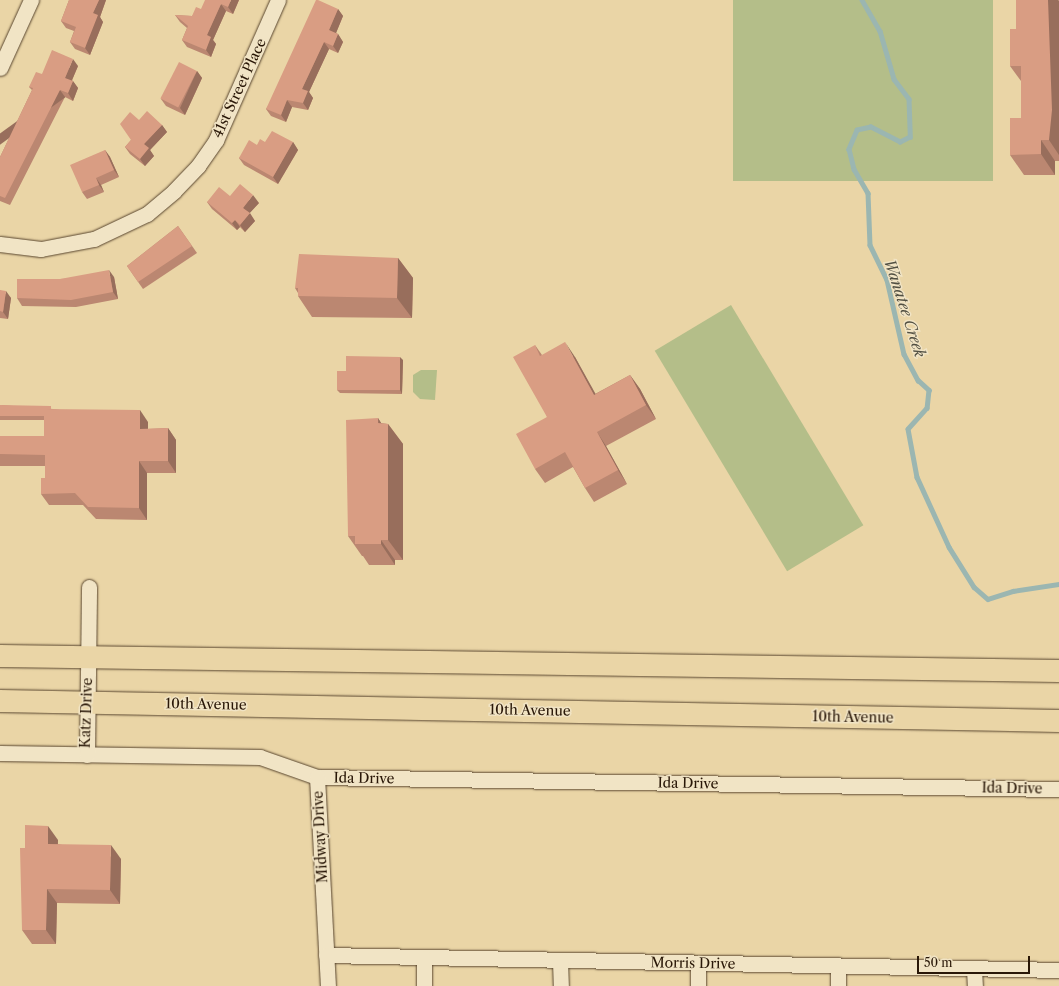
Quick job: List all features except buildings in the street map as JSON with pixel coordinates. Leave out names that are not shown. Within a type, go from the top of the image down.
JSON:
[{"type":"main road","points":[[0,656],[1059,671]]},
{"type":"main road","name":"10th Avenue","points":[[0,701],[1059,721]]},
{"type":"street","points":[[0,68],[31,0]]},
{"type":"street","name":"41st Street Place","points":[[0,244],[41,249],[94,239],[147,214],[174,191],[198,166],[216,140],[278,0]]},
{"type":"street","name":"Katz Drive","points":[[0,753],[87,755],[89,587]]},
{"type":"street","name":"Midway Drive","points":[[87,755],[260,757],[317,777],[328,986]]},
{"type":"street","name":"Ida Drive","points":[[317,777],[1059,789]]},
{"type":"street","name":"Morris Drive","points":[[326,955],[560,961],[1059,970]]},
{"type":"street","points":[[424,958],[424,986]]},
{"type":"street","points":[[560,961],[561,986]]},
{"type":"street","points":[[698,963],[698,986]]},
{"type":"street","points":[[838,966],[838,986]]},
{"type":"street","points":[[974,969],[975,986]]},
{"type":"green space","points":[[733,0],[993,0],[993,181],[733,181]]},
{"type":"green space","points":[[731,305],[863,525],[787,571],[655,351]]},
{"type":"green space","points":[[421,370],[437,370],[435,400],[420,399],[413,392],[413,375]]},
{"type":"waterway","name":"Wanatee Creek","points":[[862,0],[880,31],[894,79],[909,99],[910,137],[900,142],[871,127],[857,130],[849,149],[854,169],[868,193],[870,245],[887,280],[904,354],[918,380],[929,390],[927,408],[908,429],[917,477],[949,547],[974,587],[988,599],[1013,591],[1059,584]]}]
